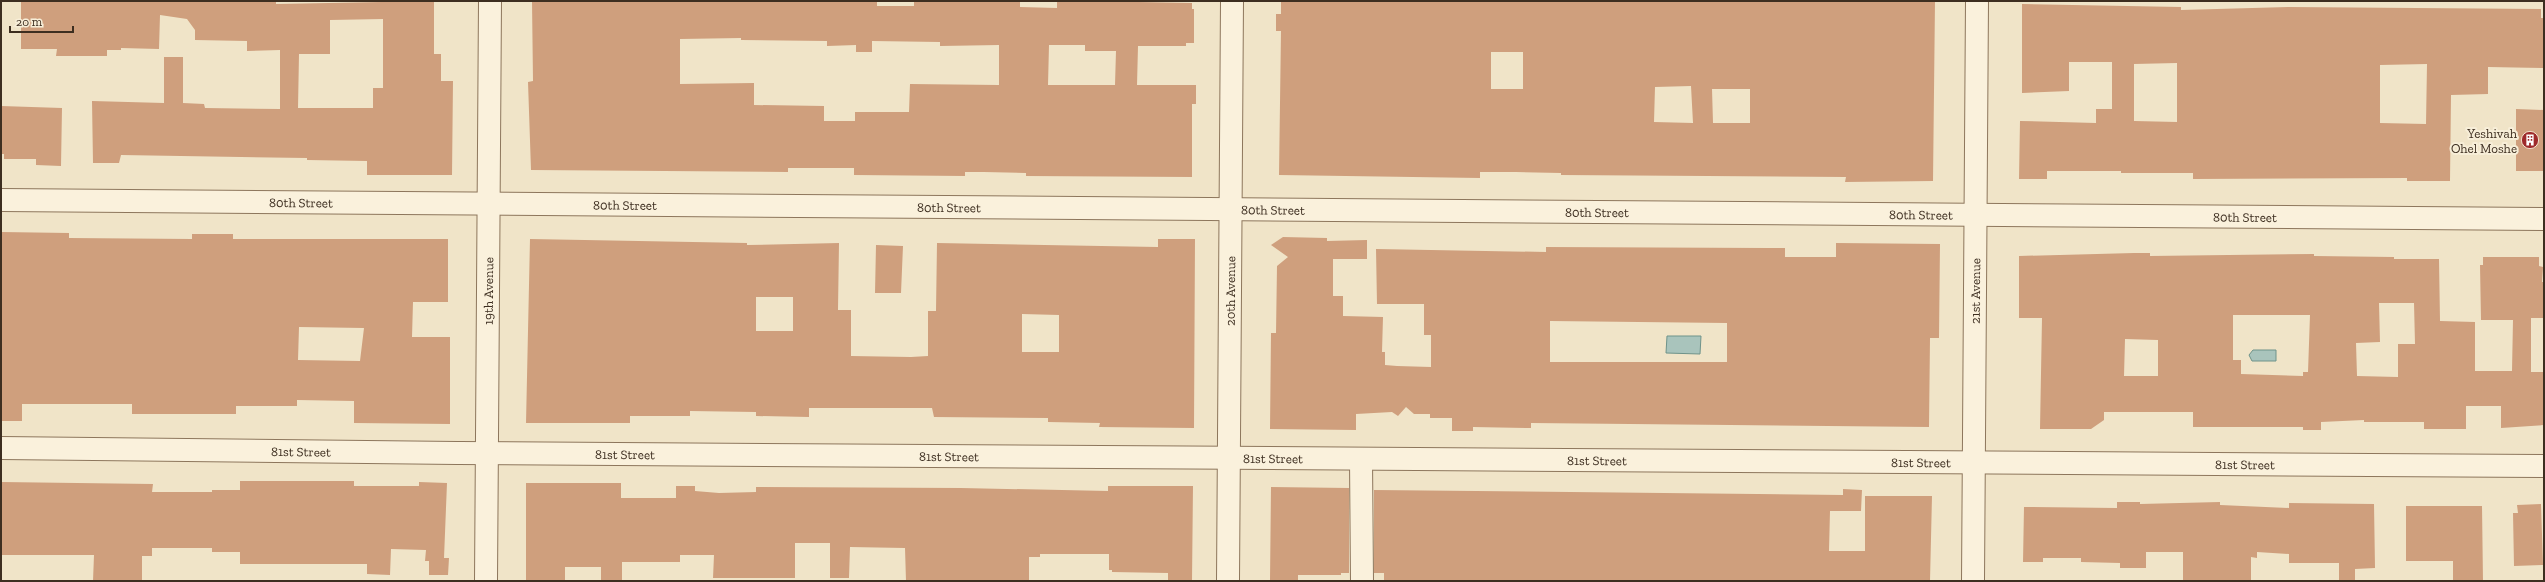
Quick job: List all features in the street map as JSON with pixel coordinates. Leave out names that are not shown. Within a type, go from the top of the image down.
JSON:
[{"type":"street","name":"19th Avenue","points":[[486,581],[490,1]]},
{"type":"street","name":"20th Avenue","points":[[1228,581],[1232,1]]},
{"type":"street","name":"21st Avenue","points":[[1973,581],[1977,1]]},
{"type":"street","name":"80th Street","points":[[1,200],[488,205],[1975,213],[2544,219]]},
{"type":"street","name":"81st Street","points":[[1,448],[487,453],[1229,457],[1361,460],[2544,466]]},
{"type":"street","points":[[1361,460],[1362,581]]},
{"type":"water","points":[[1667,336],[1701,336],[1700,354],[1666,353]]},
{"type":"water","points":[[2253,350],[2276,350],[2276,361],[2252,361],[2249,355]]},
{"type":"building","points":[[21,1],[276,1],[276,4],[434,1],[434,54],[441,54],[441,81],[453,81],[452,175],[367,175],[367,161],[307,160],[307,158],[121,155],[119,163],[93,163],[92,101],[164,103],[164,57],[183,57],[183,103],[204,104],[205,108],[280,109],[280,50],[247,51],[247,41],[195,40],[195,30],[187,19],[160,15],[159,49],[121,48],[121,50],[107,50],[107,56],[56,56],[57,49],[21,49]],"holes":[[[383,19],[383,88],[373,88],[373,108],[298,108],[299,54],[330,54],[330,20]]]},
{"type":"building","points":[[532,1],[877,1],[877,6],[914,6],[914,2],[921,1],[965,1],[1020,2],[1020,7],[1057,8],[1057,2],[1086,1],[1192,3],[1192,9],[1194,9],[1194,43],[1186,43],[1186,46],[1138,46],[1137,85],[1196,85],[1196,104],[1192,104],[1192,177],[1026,176],[1026,173],[984,172],[965,172],[965,176],[854,175],[854,168],[788,168],[788,172],[531,170],[528,82],[533,81]],"holes":[[[741,38],[741,40],[827,41],[827,46],[856,45],[856,52],[872,52],[872,41],[940,42],[940,46],[999,45],[999,85],[910,84],[909,112],[855,112],[855,121],[824,121],[824,106],[754,105],[754,83],[680,84],[680,39]],[[1049,45],[1085,45],[1085,51],[1116,51],[1115,85],[1048,85]]]},
{"type":"building","points":[[1281,1],[1935,1],[1933,181],[1845,182],[1846,177],[1561,175],[1561,173],[1516,172],[1480,172],[1480,178],[1279,175],[1281,31],[1276,31],[1276,14],[1281,14]],"holes":[[[1491,52],[1523,52],[1523,89],[1491,89]],[[1691,86],[1693,123],[1654,122],[1655,87]],[[1712,89],[1750,89],[1750,123],[1713,123]]]},
{"type":"building","points":[[2022,4],[2181,7],[2181,10],[2289,7],[2541,9],[2541,18],[2543,18],[2544,68],[2488,67],[2488,94],[2451,95],[2450,181],[2407,181],[2407,178],[2193,179],[2193,173],[2121,173],[2121,171],[2047,171],[2047,179],[2019,179],[2020,121],[2096,123],[2096,109],[2112,109],[2112,62],[2069,62],[2069,91],[2022,93]],"holes":[[[2177,63],[2177,122],[2134,121],[2134,64]],[[2427,64],[2426,124],[2380,123],[2380,65]]]},
{"type":"building","points":[[1,106],[62,108],[61,166],[36,165],[36,159],[4,159],[4,154],[1,154]]},
{"type":"building","name":"Yeshivah Ohel Moshe","points":[[2516,109],[2544,110],[2544,171],[2516,171]]},
{"type":"building","points":[[1,232],[69,233],[69,238],[192,239],[192,234],[233,234],[233,239],[448,239],[448,302],[413,302],[412,337],[450,337],[450,424],[354,423],[354,401],[297,400],[297,406],[236,406],[236,414],[132,414],[132,404],[22,404],[22,421],[1,421]],"holes":[[[299,327],[364,328],[360,361],[298,360]]]},
{"type":"building","points":[[1283,237],[1327,238],[1327,241],[1367,240],[1367,259],[1333,259],[1333,296],[1343,296],[1343,316],[1383,317],[1382,352],[1385,352],[1385,365],[1431,367],[1431,335],[1424,335],[1424,304],[1377,304],[1376,249],[1546,252],[1546,247],[1785,248],[1785,257],[1836,257],[1836,243],[1940,244],[1939,338],[1930,338],[1929,427],[1531,423],[1531,428],[1473,427],[1473,431],[1452,431],[1452,418],[1430,418],[1430,414],[1414,414],[1406,407],[1398,416],[1392,412],[1356,414],[1356,430],[1270,429],[1271,333],[1276,333],[1277,266],[1288,257],[1271,245]],"holes":[[[1550,321],[1727,323],[1727,362],[1550,362]]]},
{"type":"building","points":[[530,239],[747,243],[747,245],[839,243],[838,310],[851,310],[851,356],[911,357],[928,356],[928,311],[936,311],[937,243],[1158,247],[1158,239],[1195,239],[1194,428],[1099,427],[1100,423],[1048,422],[1048,418],[934,417],[932,408],[809,408],[809,417],[756,416],[756,412],[690,411],[690,416],[630,416],[630,423],[526,423]],"holes":[[[756,297],[793,297],[793,331],[756,331]],[[1022,314],[1059,315],[1059,352],[1022,352]]]},
{"type":"building","points":[[876,245],[903,246],[901,293],[875,293]]},
{"type":"building","points":[[2134,253],[2150,253],[2150,256],[2314,254],[2314,256],[2439,259],[2440,321],[2475,322],[2475,371],[2512,371],[2513,320],[2481,320],[2480,265],[2483,265],[2483,257],[2539,257],[2539,266],[2543,267],[2542,282],[2544,282],[2544,318],[2531,318],[2531,372],[2544,372],[2544,425],[2501,428],[2501,406],[2466,406],[2466,429],[2424,429],[2424,422],[2364,422],[2364,420],[2321,422],[2321,430],[2303,430],[2303,427],[2193,427],[2193,412],[2104,412],[2104,420],[2091,429],[2040,429],[2042,318],[2019,318],[2019,256]],"holes":[[[2379,303],[2414,303],[2415,344],[2398,344],[2398,377],[2357,376],[2356,343],[2380,342]],[[2233,315],[2310,315],[2308,372],[2303,372],[2303,376],[2241,374],[2241,360],[2233,360]],[[2125,339],[2158,340],[2158,376],[2124,376]]]},
{"type":"building","points":[[240,481],[354,481],[354,486],[419,486],[419,482],[447,483],[444,558],[449,558],[448,575],[429,575],[429,561],[425,561],[426,550],[391,549],[390,575],[367,574],[367,564],[240,564],[240,552],[212,552],[212,548],[152,548],[152,556],[142,556],[142,581],[93,581],[94,555],[1,555],[1,482],[153,484],[152,492],[212,492],[212,490],[240,490]]},
{"type":"building","points":[[526,483],[621,483],[621,498],[676,498],[676,486],[695,486],[695,491],[719,493],[756,492],[756,487],[961,488],[1108,491],[1108,486],[1193,486],[1192,581],[1168,581],[1168,573],[1112,572],[1112,570],[1109,570],[1109,554],[1040,554],[1040,557],[1029,557],[1029,580],[906,581],[905,548],[850,547],[849,578],[830,578],[830,543],[795,543],[795,578],[713,578],[714,555],[680,555],[680,562],[622,562],[622,581],[601,581],[601,567],[565,567],[565,581],[526,581]]},
{"type":"building","points":[[1271,487],[1349,488],[1349,573],[1341,573],[1341,575],[1298,575],[1298,581],[1270,581]]},
{"type":"building","points":[[1843,489],[1862,490],[1861,511],[1830,511],[1829,551],[1865,551],[1865,496],[1932,496],[1930,581],[1384,581],[1384,573],[1374,573],[1374,490],[1843,495]]},
{"type":"building","points":[[2117,502],[2140,502],[2140,504],[2220,502],[2220,505],[2289,508],[2289,503],[2374,504],[2375,568],[2355,569],[2355,581],[2339,581],[2339,563],[2289,563],[2289,554],[2257,552],[2257,558],[2251,557],[2251,581],[2183,581],[2183,552],[2146,552],[2146,568],[2120,568],[2120,563],[2081,562],[2081,558],[2043,558],[2043,562],[2023,562],[2024,507],[2117,508]]},
{"type":"building","points":[[2541,504],[2543,565],[2514,566],[2513,513],[2518,513],[2517,505]]},
{"type":"building","points":[[2406,506],[2482,506],[2483,581],[2453,581],[2453,561],[2406,561]]},
{"type":"place","name":"Yeshivah Ohel Moshe","points":[[2530,140]]}]
